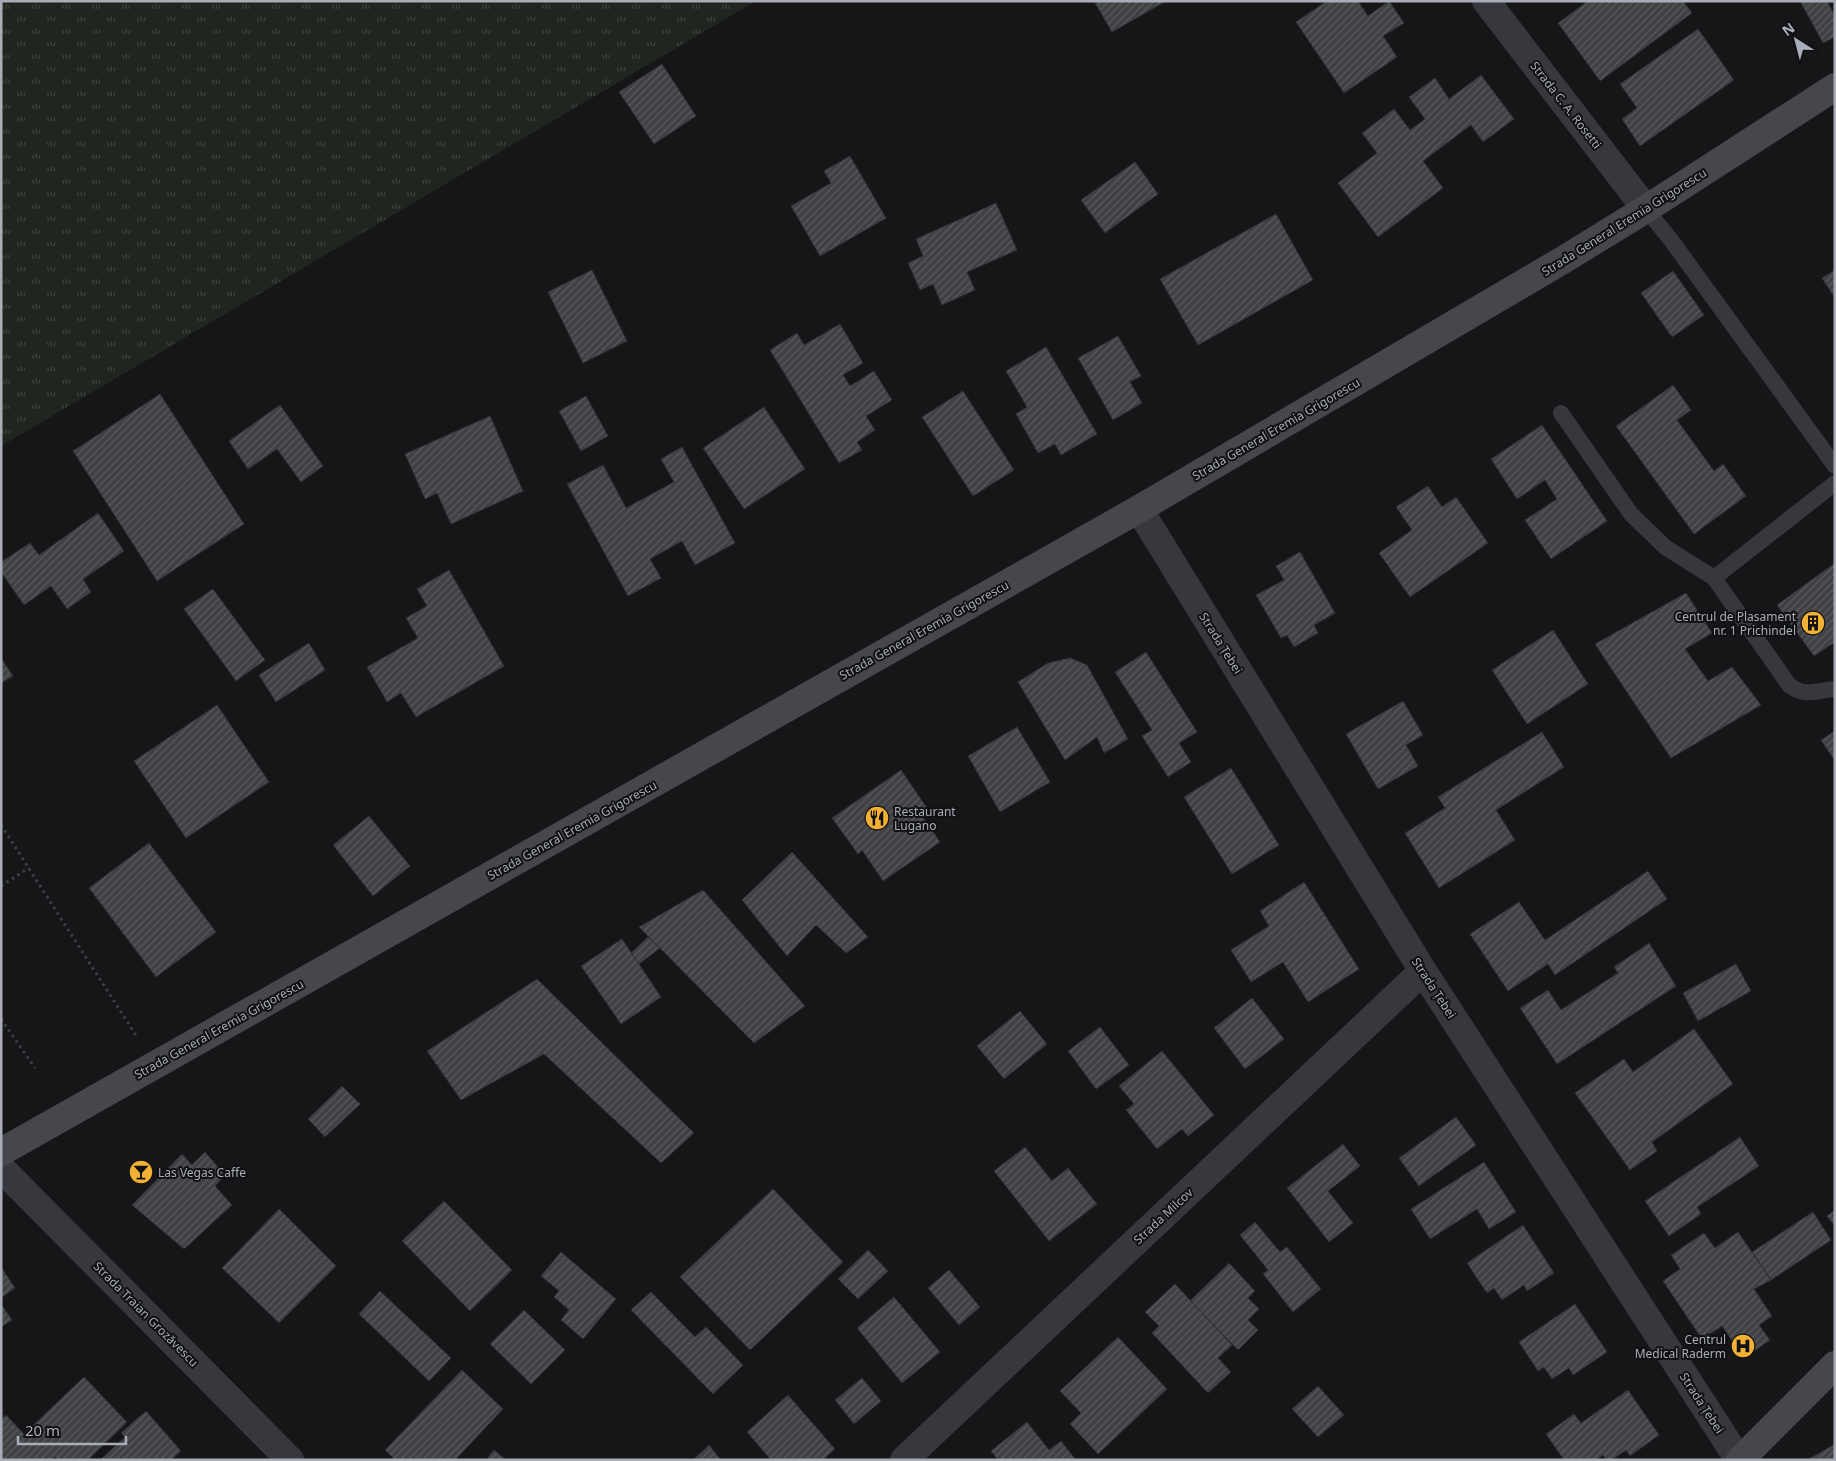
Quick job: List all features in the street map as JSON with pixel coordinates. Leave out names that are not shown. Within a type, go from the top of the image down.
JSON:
[{"type":"main road","name":"Strada General Eremia Grigorescu","points":[[1,1152],[1139,509],[1563,260],[1646,209],[1835,87]]},
{"type":"main road","points":[[1740,1460],[1835,1365]]},
{"type":"street","name":"Strada C. A. Rosetti","points":[[1486,1],[1646,209]]},
{"type":"street","name":"Strada Țebei","points":[[1139,509],[1423,971],[1740,1460]]},
{"type":"street","name":"Strada Milcov","points":[[904,1460],[1423,971]]},
{"type":"street","name":"Strada Traian Grozăvescu","points":[[1,1168],[290,1460]]},
{"type":"lane","points":[[1646,209],[1671,240],[1835,466]]},
{"type":"lane","points":[[1561,413],[1631,514],[1665,547],[1714,578],[1789,685],[1796,691],[1806,692],[1835,689]]},
{"type":"lane","points":[[1714,578],[1835,483]]},
{"type":"path","points":[[1,825],[139,1039]]},
{"type":"path","points":[[1,886],[29,868]]},
{"type":"path","points":[[1,1019],[35,1068]]},
{"type":"green space","points":[[1,1],[756,1],[1,446]]},
{"type":"building","points":[[1094,1],[1166,1],[1112,32]]},
{"type":"building","points":[[1327,1],[1358,1],[1368,16],[1389,1],[1404,23],[1383,36],[1397,57],[1344,93],[1296,22]]},
{"type":"building","points":[[1588,1],[1683,1],[1692,13],[1600,81],[1558,23]]},
{"type":"building","points":[[1800,1],[1827,1],[1835,16],[1835,37],[1823,43]]},
{"type":"building","points":[[1698,29],[1734,80],[1640,146],[1622,119],[1637,108],[1620,84]]},
{"type":"building","points":[[662,64],[696,116],[654,144],[619,92]]},
{"type":"building","points":[[1481,75],[1514,119],[1483,142],[1471,125],[1423,161],[1443,188],[1378,237],[1338,183],[1377,153],[1362,133],[1394,109],[1410,130],[1425,119],[1409,97],[1435,78],[1449,99]]},
{"type":"building","points":[[850,156],[886,218],[820,256],[791,206],[831,183],[824,171]]},
{"type":"building","points":[[1135,162],[1158,194],[1105,233],[1081,200]]},
{"type":"building","points":[[996,203],[1017,250],[967,272],[975,290],[942,305],[933,284],[920,290],[908,263],[923,256],[916,239]]},
{"type":"building","points":[[1276,214],[1313,280],[1198,345],[1160,279]]},
{"type":"building","points":[[592,270],[627,341],[583,363],[548,292]]},
{"type":"building","points":[[1835,270],[1835,298],[1822,278]]},
{"type":"building","points":[[1673,271],[1704,315],[1672,337],[1641,293]]},
{"type":"building","points":[[840,324],[863,363],[843,375],[850,386],[874,371],[892,400],[866,416],[875,430],[857,442],[862,450],[839,463],[770,350],[797,333],[804,345]]},
{"type":"building","points":[[1118,336],[1141,376],[1130,382],[1142,403],[1113,420],[1078,358]]},
{"type":"building","points":[[1046,347],[1097,434],[1061,455],[1055,444],[1038,453],[1016,414],[1027,407],[1006,371]]},
{"type":"building","points":[[1673,385],[1691,410],[1677,420],[1714,471],[1723,464],[1746,496],[1694,534],[1616,426]]},
{"type":"building","points":[[963,391],[1014,470],[973,496],[922,417]]},
{"type":"building","points":[[160,394],[244,524],[157,581],[73,451]]},
{"type":"building","points":[[586,396],[608,436],[581,451],[559,411]]},
{"type":"building","points":[[280,405],[323,466],[301,482],[277,449],[248,469],[229,441]]},
{"type":"building","points":[[764,407],[805,469],[744,509],[703,448]]},
{"type":"building","points":[[490,416],[523,491],[451,524],[437,493],[425,499],[405,454]]},
{"type":"building","points":[[1542,425],[1607,521],[1551,559],[1525,520],[1557,499],[1545,480],[1517,499],[1491,459]]},
{"type":"building","points":[[682,447],[735,543],[695,565],[682,541],[650,559],[661,578],[628,596],[567,484],[603,465],[626,508],[674,482],[661,459]]},
{"type":"building","points":[[1428,486],[1442,507],[1456,497],[1488,543],[1410,597],[1379,553],[1412,530],[1396,507]]},
{"type":"building","points":[[98,513],[124,551],[83,579],[91,592],[67,609],[51,586],[24,605],[1,572],[1,562],[30,543],[39,555]]},
{"type":"building","points":[[1300,552],[1335,613],[1314,625],[1318,633],[1294,647],[1287,635],[1281,638],[1256,595],[1284,580],[1276,566]]},
{"type":"building","name":"Centrul de Plasament nr. 1 Prichindel","points":[[1835,563],[1835,642],[1814,656],[1777,605]]},
{"type":"building","points":[[449,570],[504,666],[416,717],[401,693],[387,702],[367,667],[418,638],[406,618],[427,606],[417,589]]},
{"type":"building","points":[[213,589],[265,660],[236,681],[184,609]]},
{"type":"building","points":[[1686,593],[1712,633],[1685,649],[1708,681],[1732,667],[1761,705],[1671,758],[1595,644]]},
{"type":"building","points":[[1553,630],[1588,684],[1527,724],[1492,670]]},
{"type":"building","points":[[309,643],[325,670],[276,702],[259,675]]},
{"type":"building","points":[[1146,652],[1197,732],[1179,743],[1191,762],[1168,777],[1142,736],[1152,730],[1115,672]]},
{"type":"building","points":[[1,658],[13,676],[1,683]]},
{"type":"building","points":[[1070,658],[1087,665],[1128,739],[1104,753],[1097,737],[1065,760],[1018,682],[1048,663]]},
{"type":"building","points":[[1403,701],[1423,735],[1406,745],[1418,766],[1378,789],[1346,734]]},
{"type":"building","points":[[217,705],[269,782],[186,838],[134,761]]},
{"type":"building","points":[[1017,727],[1050,782],[1000,812],[968,756]]},
{"type":"building","points":[[1835,731],[1835,761],[1821,740]]},
{"type":"building","points":[[1542,732],[1564,767],[1496,810],[1515,840],[1439,888],[1405,833],[1445,808],[1438,797]]},
{"type":"building","points":[[1231,768],[1279,845],[1232,874],[1184,797]]},
{"type":"building","points":[[901,770],[927,808],[920,813],[940,842],[883,881],[862,850],[858,854],[832,818]]},
{"type":"building","points":[[369,816],[410,866],[373,896],[333,845]]},
{"type":"building","points":[[149,843],[216,932],[156,977],[89,888]]},
{"type":"building","points":[[792,852],[868,937],[846,953],[816,925],[787,956],[742,900]]},
{"type":"building","points":[[1648,871],[1667,899],[1555,975],[1548,964],[1508,991],[1470,934],[1519,902],[1545,940]]},
{"type":"building","points":[[1304,882],[1359,969],[1308,1002],[1283,962],[1251,982],[1231,950],[1269,926],[1260,911]]},
{"type":"building","points":[[703,890],[805,1006],[754,1043],[639,927]]},
{"type":"building","points":[[648,937],[660,948],[639,964],[631,953]]},
{"type":"building","points":[[622,939],[661,997],[621,1024],[581,966]]},
{"type":"building","points":[[1649,943],[1676,986],[1557,1064],[1520,1008],[1548,990],[1561,1010],[1618,973],[1614,967]]},
{"type":"building","points":[[1736,964],[1751,991],[1698,1021],[1683,993]]},
{"type":"building","points":[[537,979],[694,1133],[661,1163],[544,1054],[461,1100],[427,1051]]},
{"type":"building","points":[[1252,998],[1284,1039],[1245,1069],[1214,1028]]},
{"type":"building","points":[[1020,1011],[1047,1044],[1004,1079],[977,1046]]},
{"type":"building","points":[[1100,1027],[1129,1065],[1096,1089],[1068,1051]]},
{"type":"building","points":[[1694,1029],[1733,1084],[1652,1142],[1657,1151],[1630,1170],[1575,1093],[1624,1059],[1633,1072]]},
{"type":"building","points":[[1162,1051],[1214,1115],[1188,1136],[1182,1129],[1157,1149],[1126,1110],[1134,1104],[1119,1086]]},
{"type":"building","points":[[342,1086],[360,1104],[325,1137],[308,1119]]},
{"type":"building","points":[[1456,1117],[1476,1145],[1419,1186],[1399,1158]]},
{"type":"building","points":[[1740,1137],[1759,1166],[1697,1207],[1701,1214],[1669,1236],[1645,1201]]},
{"type":"building","points":[[1343,1144],[1360,1166],[1328,1191],[1353,1223],[1329,1242],[1287,1188]]},
{"type":"building","points":[[1025,1147],[1052,1181],[1068,1168],[1097,1204],[1049,1241],[994,1171]]},
{"type":"building","points":[[205,1152],[225,1175],[215,1186],[232,1205],[184,1249],[132,1205],[182,1154],[192,1165]]},
{"type":"building","points":[[1484,1162],[1516,1212],[1489,1229],[1477,1209],[1430,1239],[1411,1209]]},
{"type":"building","points":[[773,1189],[843,1262],[750,1350],[680,1277]]},
{"type":"building","points":[[444,1201],[512,1270],[470,1311],[402,1241]]},
{"type":"building","points":[[279,1209],[336,1266],[279,1323],[222,1268]]},
{"type":"building","points":[[1835,1210],[1835,1226],[1827,1216]]},
{"type":"building","points":[[1813,1212],[1831,1240],[1771,1280],[1752,1252]]},
{"type":"building","points":[[1255,1222],[1280,1252],[1287,1247],[1321,1289],[1293,1312],[1263,1274],[1268,1270],[1240,1235]]},
{"type":"building","points":[[1523,1225],[1554,1273],[1527,1291],[1524,1285],[1502,1300],[1494,1288],[1487,1293],[1467,1263]]},
{"type":"building","points":[[1738,1232],[1771,1280],[1754,1289],[1772,1316],[1759,1325],[1770,1340],[1744,1358],[1722,1326],[1702,1339],[1663,1281],[1680,1269],[1671,1255],[1704,1233],[1715,1248]]},
{"type":"building","points":[[868,1250],[888,1271],[858,1299],[838,1279]]},
{"type":"building","points":[[561,1252],[616,1299],[583,1339],[561,1320],[569,1310],[554,1297],[559,1291],[541,1276]]},
{"type":"building","points":[[1229,1263],[1255,1291],[1248,1298],[1259,1309],[1248,1320],[1258,1330],[1238,1350],[1190,1301]]},
{"type":"building","points":[[1,1267],[15,1288],[1,1298]]},
{"type":"building","points":[[949,1270],[980,1307],[959,1325],[928,1288]]},
{"type":"building","points":[[1175,1284],[1232,1345],[1218,1358],[1231,1372],[1208,1393],[1152,1333],[1159,1326],[1145,1312]]},
{"type":"building","points":[[380,1291],[451,1358],[429,1381],[359,1314]]},
{"type":"building","points":[[651,1292],[695,1337],[706,1327],[743,1365],[713,1394],[631,1310]]},
{"type":"building","points":[[894,1297],[940,1352],[902,1383],[857,1328]]},
{"type":"building","points":[[1,1304],[12,1320],[1,1327]]},
{"type":"building","points":[[1575,1304],[1607,1352],[1573,1375],[1569,1368],[1552,1379],[1544,1367],[1538,1371],[1519,1342]]},
{"type":"building","points":[[524,1310],[565,1350],[531,1384],[490,1344]]},
{"type":"building","points":[[1118,1337],[1167,1389],[1098,1454],[1070,1424],[1081,1413],[1060,1391]]},
{"type":"building","points":[[462,1370],[503,1409],[455,1460],[395,1460],[385,1450]]},
{"type":"building","points":[[84,1377],[127,1422],[88,1460],[57,1460],[55,1457],[52,1460],[1,1460],[1,1419],[6,1415],[24,1434]]},
{"type":"building","points":[[862,1378],[881,1401],[854,1424],[835,1400]]},
{"type":"building","points":[[1318,1386],[1344,1415],[1318,1437],[1292,1409]]},
{"type":"building","points":[[1628,1390],[1659,1435],[1630,1456],[1626,1450],[1612,1460],[1606,1460],[1603,1455],[1596,1460],[1564,1460],[1546,1434],[1574,1414],[1581,1423]]},
{"type":"building","points":[[788,1395],[835,1449],[823,1460],[771,1460],[747,1432]]},
{"type":"building","points":[[146,1411],[181,1451],[171,1460],[100,1460],[125,1437],[121,1433]]},
{"type":"building","points":[[1027,1422],[1049,1450],[1061,1441],[1076,1460],[998,1460],[991,1451]]},
{"type":"building","points":[[1835,1444],[1835,1460],[1809,1460],[1809,1459]]},
{"type":"building","points":[[709,1445],[721,1460],[693,1460]]},
{"type":"building","points":[[494,1450],[506,1460],[486,1460]]},
{"type":"place","name":"Centrul de Plasament nr. 1 Prichindel","points":[[1813,623]]},
{"type":"place","name":"Restaurant Lugano","points":[[877,818]]},
{"type":"place","name":"Las Vegas Caffe","points":[[141,1172]]},
{"type":"place","name":"Centrul Medical Raderm","points":[[1743,1346]]}]
